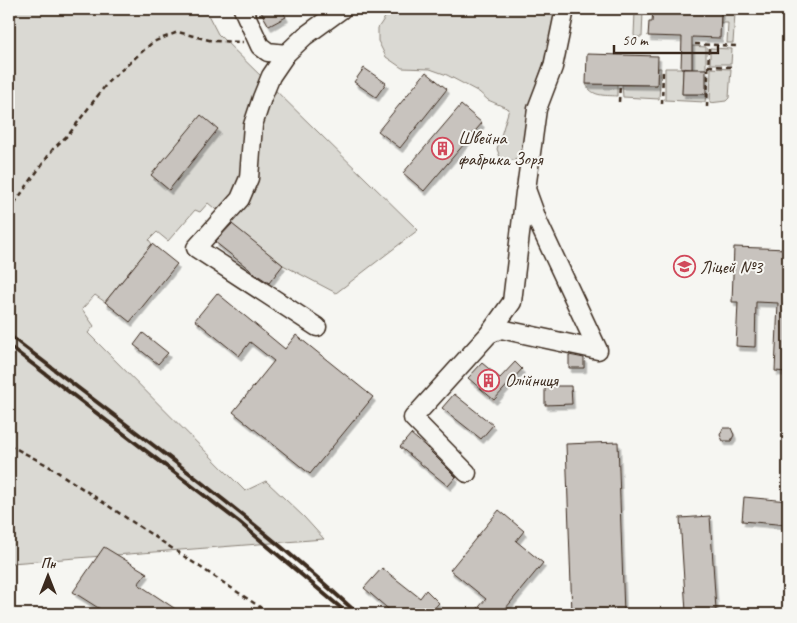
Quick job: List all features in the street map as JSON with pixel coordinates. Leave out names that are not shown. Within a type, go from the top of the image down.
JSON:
[{"type":"street","points":[[243,9],[260,46],[268,52],[286,54]]},
{"type":"street","points":[[317,328],[196,248],[240,199],[249,178],[253,125],[271,76],[286,54],[305,36],[342,9]]},
{"type":"street","points":[[467,473],[413,418],[489,334],[512,302],[537,109],[553,67],[565,9]]},
{"type":"street","points":[[489,334],[502,329],[598,350],[538,222],[526,189]]},
{"type":"path","points":[[9,211],[53,149],[69,134],[108,82],[153,42],[178,32],[213,41],[258,42]]},
{"type":"path","points":[[695,44],[737,46]]},
{"type":"path","points":[[707,107],[708,45]]},
{"type":"path","points":[[708,66],[735,67]]},
{"type":"path","points":[[662,104],[663,68]]},
{"type":"path","points":[[619,102],[620,84]]},
{"type":"path","points":[[9,446],[47,465],[166,544],[260,607],[261,614]]},
{"type":"shaded area","points":[[9,9],[205,9],[218,34],[418,230],[336,293],[283,265],[219,215],[220,213],[208,203],[200,212],[195,210],[168,241],[157,232],[149,240],[152,244],[105,302],[95,295],[82,309],[94,326],[88,333],[245,491],[266,481],[324,539],[11,563],[9,570]]},
{"type":"shaded area","points":[[394,9],[556,9],[551,40],[534,92],[529,122],[518,159],[509,161],[500,157],[497,149],[509,109],[488,100],[479,92],[447,75],[430,69],[402,68],[386,57],[378,41],[378,28],[386,16]]},
{"type":"shaded area","points":[[637,10],[643,12],[642,37],[635,37],[634,35],[635,12]]},
{"type":"shaded area","points":[[721,10],[733,11],[735,14],[733,43],[727,43],[728,23],[721,23]]},
{"type":"shaded area","points":[[692,46],[706,47],[706,69],[692,69]]},
{"type":"shaded area","points":[[710,48],[732,49],[731,64],[710,64]]},
{"type":"shaded area","points":[[658,68],[661,68],[659,99],[623,97],[622,85],[657,85]]},
{"type":"shaded area","points":[[665,68],[683,68],[682,94],[706,94],[705,102],[665,100]]},
{"type":"shaded area","points":[[711,68],[731,69],[729,98],[726,101],[710,103]]},
{"type":"shaded area","points":[[586,84],[617,84],[617,96],[595,93]]},
{"type":"building","points":[[268,9],[281,9],[286,17],[269,26],[261,12]]},
{"type":"building","points":[[653,9],[721,10],[720,38],[692,37],[692,69],[681,68],[682,37],[648,36],[649,22],[652,22]]},
{"type":"building","points":[[587,54],[658,56],[657,85],[586,84]]},
{"type":"building","points":[[364,68],[386,83],[376,97],[354,82]]},
{"type":"building","points":[[683,69],[706,69],[706,94],[682,94]]},
{"type":"building","points":[[426,72],[447,89],[400,148],[378,131]]},
{"type":"building","name":"Швейна фабрика Зоря","points":[[461,105],[482,123],[424,191],[403,173]]},
{"type":"building","points":[[201,115],[218,129],[169,190],[151,175]]},
{"type":"building","points":[[232,224],[283,265],[269,283],[215,242]]},
{"type":"building","points":[[152,244],[177,264],[130,322],[105,302]]},
{"type":"building","points":[[734,247],[788,249],[788,372],[775,371],[778,303],[756,302],[755,347],[736,346],[738,302],[732,302]]},
{"type":"building","points":[[217,293],[285,349],[296,335],[373,397],[310,474],[233,412],[274,361],[250,342],[239,356],[195,320]]},
{"type":"building","points":[[143,333],[168,353],[158,364],[134,345]]},
{"type":"building","points":[[569,355],[584,358],[584,368],[569,368]]},
{"type":"building","name":"Олійниця","points":[[515,362],[522,369],[494,400],[468,378],[482,363],[500,378]]},
{"type":"building","points":[[545,386],[571,386],[572,404],[545,405]]},
{"type":"building","points":[[454,394],[493,425],[481,439],[442,408]]},
{"type":"building","points":[[723,428],[731,428],[734,435],[731,441],[723,441],[720,435]]},
{"type":"building","points":[[411,434],[456,477],[448,486],[400,447]]},
{"type":"building","points":[[618,442],[624,614],[572,614],[566,444]]},
{"type":"building","points":[[744,497],[788,501],[788,525],[742,521]]},
{"type":"building","points":[[499,510],[524,531],[516,541],[543,563],[501,614],[473,614],[486,599],[450,570]]},
{"type":"building","points":[[710,516],[716,610],[686,612],[680,518]]},
{"type":"building","points":[[104,547],[147,573],[138,584],[183,614],[108,614],[73,592]]},
{"type":"building","points":[[382,568],[420,598],[426,590],[439,603],[429,614],[394,614],[364,588]]},
{"type":"railway","points":[[9,335],[230,505],[358,614]]},
{"type":"railway","points":[[9,346],[239,522],[341,608]]},
{"type":"place","name":"Швейна фабрика Зоря","points":[[442,148]]},
{"type":"place","name":"Ліцей №3","points":[[684,267]]},
{"type":"place","name":"Олійниця","points":[[489,380]]}]
